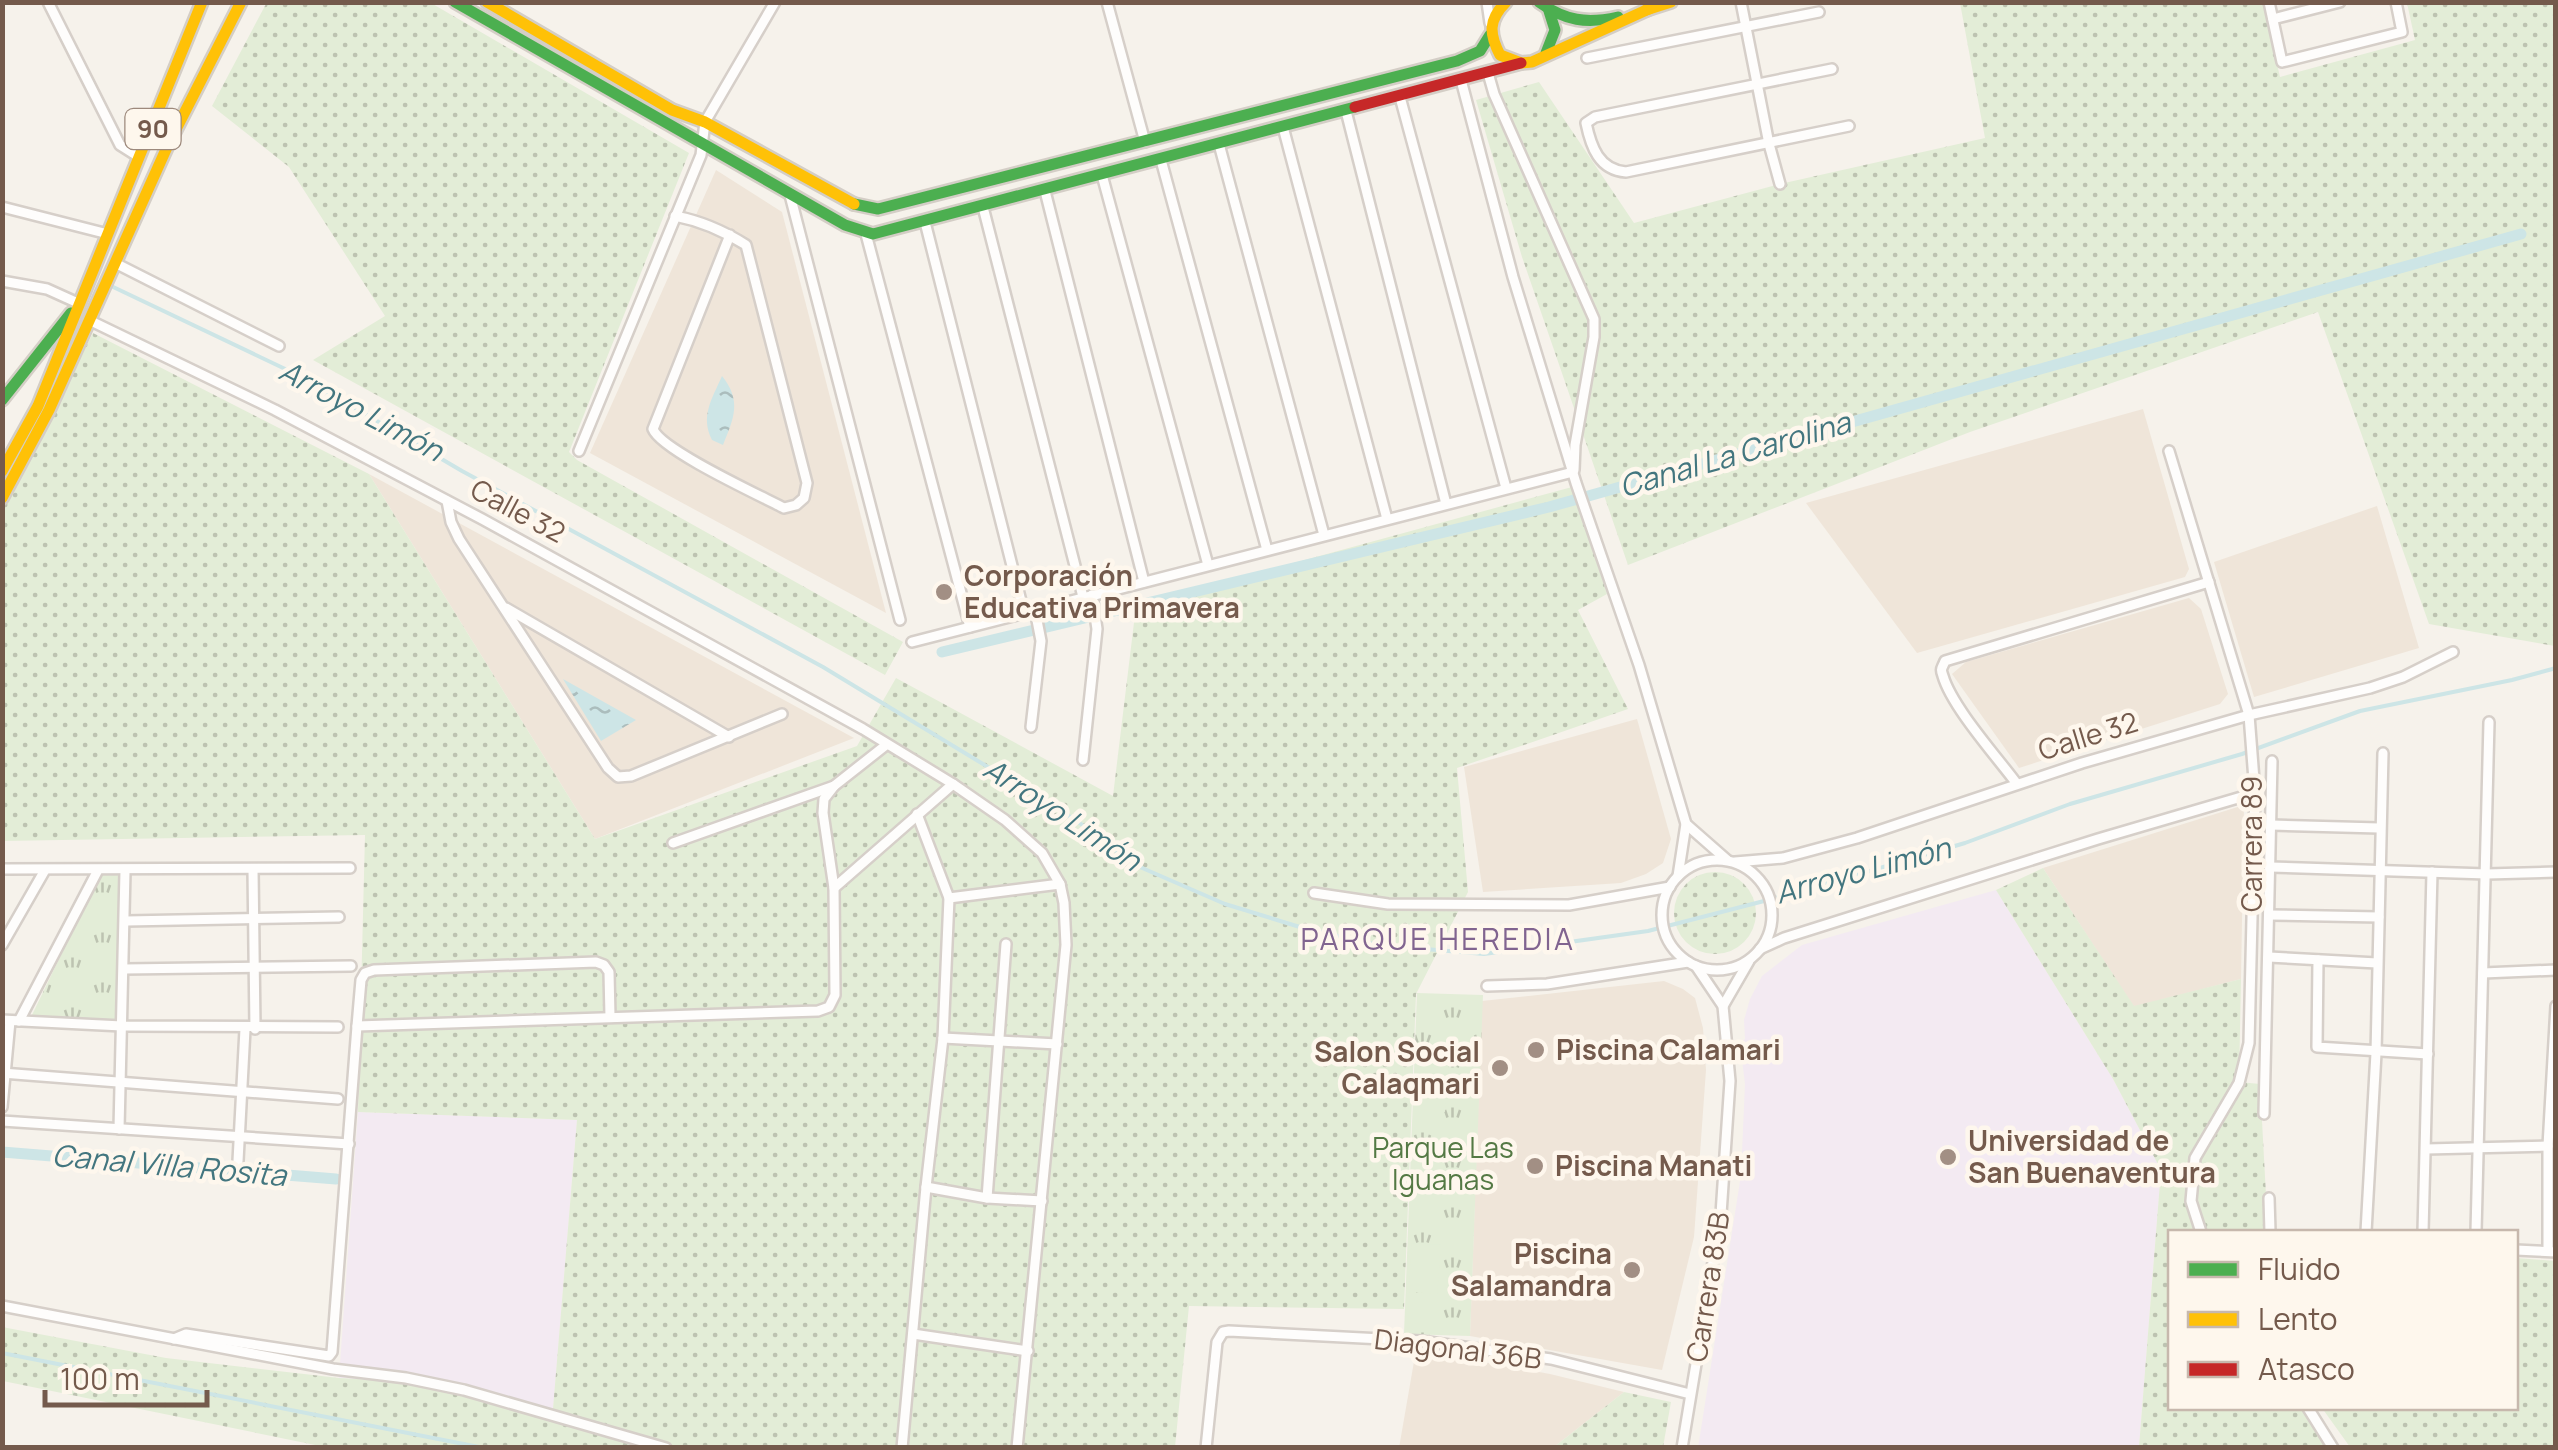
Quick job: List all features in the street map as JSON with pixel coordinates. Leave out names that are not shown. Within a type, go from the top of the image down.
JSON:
[{"type":"main road","name":"90","points":[[2,471],[38,406],[202,2]]},
{"type":"main road","name":"90","points":[[2,498],[50,410],[168,146],[241,2]]},
{"type":"main road","points":[[455,2],[790,195],[866,234],[880,234],[1488,74],[1541,57],[1650,8]]},
{"type":"main road","points":[[487,2],[672,110],[705,122],[862,208],[887,208],[1468,58],[1484,48],[1495,13],[1506,2]]},
{"type":"main road","points":[[1544,7],[1578,24],[1671,2]]},
{"type":"main road","points":[[1541,57],[1549,50],[1556,30],[1544,7]]},
{"type":"main road","points":[[1490,29],[1500,55],[1521,63]]},
{"type":"main road","points":[[1012,176],[1018,198]]},
{"type":"main road","points":[[2,400],[81,298]]},
{"type":"main road","points":[[13,390],[29,390],[38,406]]},
{"type":"street","points":[[48,2],[120,144],[141,159]]},
{"type":"street","points":[[1107,2],[1144,142]]},
{"type":"street","points":[[1487,2],[1490,29]]},
{"type":"street","points":[[1742,2],[1780,184]]},
{"type":"street","points":[[2269,2],[2282,62],[2402,32],[2396,2]]},
{"type":"street","points":[[2272,18],[2340,2]]},
{"type":"street","points":[[579,450],[704,146],[705,122],[772,5]]},
{"type":"street","points":[[1587,58],[1819,12]]},
{"type":"street","points":[[1832,69],[1595,117],[1586,123],[1590,141],[1603,165],[1611,171],[1626,172],[1849,126]]},
{"type":"street","points":[[912,642],[1573,472],[1594,319],[1488,74]]},
{"type":"street","points":[[1461,80],[1513,277],[1576,483],[1639,665],[1686,824],[1678,876]]},
{"type":"street","points":[[1400,97],[1506,488]]},
{"type":"street","points":[[1346,111],[1446,504]]},
{"type":"street","points":[[1284,127],[1387,519]]},
{"type":"street","points":[[1220,144],[1324,535]]},
{"type":"street","points":[[1161,160],[1267,550]]},
{"type":"street","points":[[1102,176],[1208,565]]},
{"type":"street","points":[[1045,190],[1144,582]]},
{"type":"street","points":[[790,195],[900,620]]},
{"type":"street","points":[[982,207],[1094,610],[1097,628],[1083,760]]},
{"type":"street","points":[[2,208],[108,234]]},
{"type":"street","points":[[675,216],[694,219],[730,235],[746,245],[808,483],[804,498],[788,508],[660,441],[653,429],[730,235]]},
{"type":"street","points":[[925,222],[1030,611],[1038,625],[1041,641],[1031,727]]},
{"type":"street","points":[[866,234],[970,627]]},
{"type":"street","points":[[117,264],[279,346]]},
{"type":"street","points":[[2,281],[81,298]]},
{"type":"street","name":"Calle 32","points":[[91,321],[275,410],[447,501],[862,729],[1005,820],[1042,852],[1060,884]]},
{"type":"street","name":"Carrera 89","points":[[2169,451],[2249,719],[2255,793],[2248,1043],[2239,1083],[2194,1158],[2192,1201],[2199,1230]]},
{"type":"street","points":[[447,501],[459,539],[618,778],[632,776],[782,714]]},
{"type":"street","points":[[2017,784],[1943,678],[1941,670],[1946,661],[2209,582]]},
{"type":"street","points":[[504,608],[730,737]]},
{"type":"street","name":"Calle 32","points":[[1731,861],[1782,858],[1844,842],[2017,784],[2370,688],[2453,652]]},
{"type":"street","points":[[2476,1230],[2489,722]]},
{"type":"street","points":[[357,1026],[818,1011],[830,1006],[834,996],[834,888],[824,799],[834,786],[886,745]]},
{"type":"street","points":[[2366,1230],[2376,1053],[2382,752]]},
{"type":"street","points":[[2264,1114],[2272,761]]},
{"type":"street","points":[[834,888],[952,784]]},
{"type":"street","points":[[673,843],[834,786]]},
{"type":"street","points":[[1731,861],[1700,862],[1678,876],[1662,912],[1663,926],[1675,950],[1692,964],[1724,1006],[1750,959],[1784,938],[2255,793]]},
{"type":"street","points":[[902,1448],[943,1038],[948,898],[918,814]]},
{"type":"street","points":[[1686,824],[1765,886],[1772,919],[1760,950]]},
{"type":"street","points":[[2271,825],[2380,828]]},
{"type":"street","points":[[2270,867],[2486,874],[2556,872]]},
{"type":"street","points":[[2,869],[350,868]]},
{"type":"street","points":[[238,1161],[254,967],[252,869]]},
{"type":"street","points":[[2,945],[46,870]]},
{"type":"street","points":[[2,1107],[10,1021],[98,870]]},
{"type":"street","points":[[120,1128],[124,871]]},
{"type":"street","points":[[2423,1230],[2432,872]]},
{"type":"street","points":[[948,898],[1060,884],[1066,945],[1016,1448]]},
{"type":"street","points":[[1314,893],[1388,904],[1569,905],[1670,887]]},
{"type":"street","points":[[2269,916],[2379,917]]},
{"type":"street","points":[[126,921],[339,917]]},
{"type":"street","points":[[987,1198],[1006,944]]},
{"type":"street","points":[[2269,958],[2377,963]]},
{"type":"street","points":[[1486,986],[1547,984],[1692,964],[1724,969],[1750,959]]},
{"type":"street","points":[[2318,960],[2317,1047],[2428,1054]]},
{"type":"street","points":[[174,1339],[186,1334],[329,1356],[332,1352],[357,1026],[365,972],[596,962],[604,964],[608,972],[610,1017]]},
{"type":"street","points":[[124,970],[351,966]]},
{"type":"street","points":[[2484,973],[2556,970]]},
{"type":"street","name":"Carrera 83B","points":[[1682,1448],[1721,1214],[1728,1145],[1730,1081],[1724,1006]]},
{"type":"street","points":[[2518,1250],[2552,1252],[2548,1146],[2556,1006]]},
{"type":"street","points":[[10,1021],[250,1029],[338,1027]]},
{"type":"street","points":[[943,1038],[1057,1044]]},
{"type":"street","points":[[4,1073],[338,1099]]},
{"type":"street","points":[[2,1122],[349,1144]]},
{"type":"street","points":[[2426,1149],[2548,1146]]},
{"type":"street","points":[[926,1187],[987,1198],[1042,1200]]},
{"type":"street","points":[[2269,1198],[2270,1230]]},
{"type":"street","points":[[2,1306],[464,1390],[666,1448]]},
{"type":"street","name":"Diagonal 36B","points":[[1206,1448],[1217,1342],[1223,1332],[1422,1341],[1551,1359],[1690,1394]]},
{"type":"street","points":[[912,1334],[1028,1351]]},
{"type":"street","points":[[2309,1410],[2333,1448]]},
{"type":"shaded area","points":[[716,170],[782,212],[886,613],[590,453]]},
{"type":"shaded area","points":[[2143,409],[2189,569],[2185,577],[1917,653],[1806,503]]},
{"type":"shaded area","points":[[369,474],[854,738],[595,839]]},
{"type":"shaded area","points":[[2377,506],[2419,648],[2254,697],[2214,562]]},
{"type":"shaded area","points":[[2189,598],[2201,609],[2228,694],[2220,704],[2019,768],[1952,674],[1966,662]]},
{"type":"shaded area","points":[[1637,719],[1671,839],[1663,863],[1621,883],[1483,892],[1464,767]]},
{"type":"shaded area","points":[[2244,805],[2241,979],[2134,1007],[2043,868]]},
{"type":"shaded area","name":"Universidad de San Buenaventura","points":[[1996,890],[2113,1079],[2161,1170],[2139,1447],[1698,1448],[1741,1175],[1745,1084],[1740,1043],[1745,1039],[1744,1020],[1750,999],[1762,976],[1802,945]]},
{"type":"shaded area","points":[[1664,981],[1695,998],[1703,1028],[1706,1070],[1694,1237],[1662,1370],[1470,1336],[1482,1001]]},
{"type":"shaded area","points":[[358,1112],[577,1120],[552,1422],[432,1383],[339,1378]]},
{"type":"shaded area","points":[[1416,1350],[1624,1392],[1554,1447],[1399,1448]]},
{"type":"green space","points":[[267,2],[431,3],[689,153],[569,452],[903,642],[885,675],[313,360],[385,316],[289,167],[212,106]]},
{"type":"green space","points":[[1960,3],[2263,3],[2280,77],[2415,40],[2407,3],[2555,3],[2555,646],[2429,624],[2318,312],[1970,432],[1628,565],[1522,257],[1476,100],[1539,82],[1634,223],[1780,184],[1985,138]]},
{"type":"green space","points":[[93,333],[369,474],[595,839],[857,746],[896,678],[1113,796],[1136,606],[1572,487],[1607,594],[1578,610],[1628,709],[1457,768],[1468,892],[1416,994],[1404,1309],[1189,1306],[1175,1447],[325,1447],[3,1381],[2,1327],[166,1358],[339,1378],[432,1383],[552,1421],[577,1120],[358,1112],[365,835],[3,841],[3,506]]},
{"type":"green space","points":[[2043,868],[2134,1006],[2241,979],[2239,1082],[2260,1084],[2268,1230],[2168,1230],[2168,1410],[2309,1410],[2333,1447],[2139,1447],[2161,1170],[2113,1079],[1996,890]]},
{"type":"green space","points":[[1707,872],[1723,872],[1749,890],[1756,913],[1753,929],[1744,942],[1723,954],[1707,954],[1681,936],[1674,921],[1674,905],[1692,879]]},
{"type":"green space","points":[[100,874],[120,875],[115,1021],[32,1015]]},
{"type":"green space","name":"Parque Las Iguanas","points":[[1417,993],[1483,995],[1470,1336],[1404,1334]]},
{"type":"green space","points":[[1419,1060],[1449,1062],[1445,1112],[1415,1109]]},
{"type":"green space","points":[[1412,1243],[1441,1245],[1437,1294],[1409,1292]]},
{"type":"green space","points":[[2518,1258],[2555,1261],[2555,1447],[2350,1447],[2323,1410],[2518,1410]]},
{"type":"green space","points":[[1624,1392],[1671,1402],[1663,1447],[1554,1447]]},
{"type":"water","points":[[722,376],[734,402],[723,445],[712,440],[707,423]]},
{"type":"water","points":[[563,679],[636,720],[601,741]]},
{"type":"waterway","name":"Canal La Carolina","points":[[942,652],[1549,507],[2521,234]]},
{"type":"waterway","name":"Arroyo Limón","points":[[109,285],[302,377],[462,471],[823,667],[1077,821],[1133,864],[1225,904],[1378,945],[1484,954],[1648,931],[1965,843],[2070,804],[2242,754],[2360,711],[2556,668]]},
{"type":"waterway","name":"Canal Villa Rosita","points":[[2,1152],[336,1179]]},
{"type":"waterway","points":[[2,1353],[484,1448]]},
{"type":"traffic: fast","points":[[455,2],[845,225],[873,234],[1355,107]]},
{"type":"traffic: fast","points":[[1539,2],[1577,19],[1618,17]]},
{"type":"traffic: fast","points":[[1546,53],[1555,30],[1549,11]]},
{"type":"traffic: fast","points":[[854,204],[878,209],[1457,61],[1480,51],[1490,35]]},
{"type":"traffic: fast","points":[[2,400],[71,313]]},
{"type":"traffic: slow","points":[[2,471],[38,406],[202,2]]},
{"type":"traffic: slow","points":[[2,498],[49,410],[168,145],[241,2]]},
{"type":"traffic: slow","points":[[487,2],[672,110],[705,122],[854,204]]},
{"type":"traffic: slow","points":[[1506,2],[1493,21],[1494,40],[1500,55],[1521,63],[1532,62],[1651,8]]},
{"type":"traffic: slow","points":[[1646,10],[1671,2]]},
{"type":"traffic: jam","points":[[1355,107],[1521,63]]},
{"type":"place","name":"Corporación Educativa Primavera","points":[[944,592]]},
{"type":"place","name":"Piscina Calamari","points":[[1536,1050]]},
{"type":"place","name":"Salon Social Calaqmari","points":[[1500,1068]]},
{"type":"place","name":"Universidad de San Buenaventura","points":[[1948,1157]]},
{"type":"place","name":"Piscina Manati","points":[[1535,1166]]},
{"type":"place","name":"Piscina Salamandra","points":[[1632,1270]]},
{"type":"district","name":"PARQUE HEREDIA","points":[[1438,940]]}]
